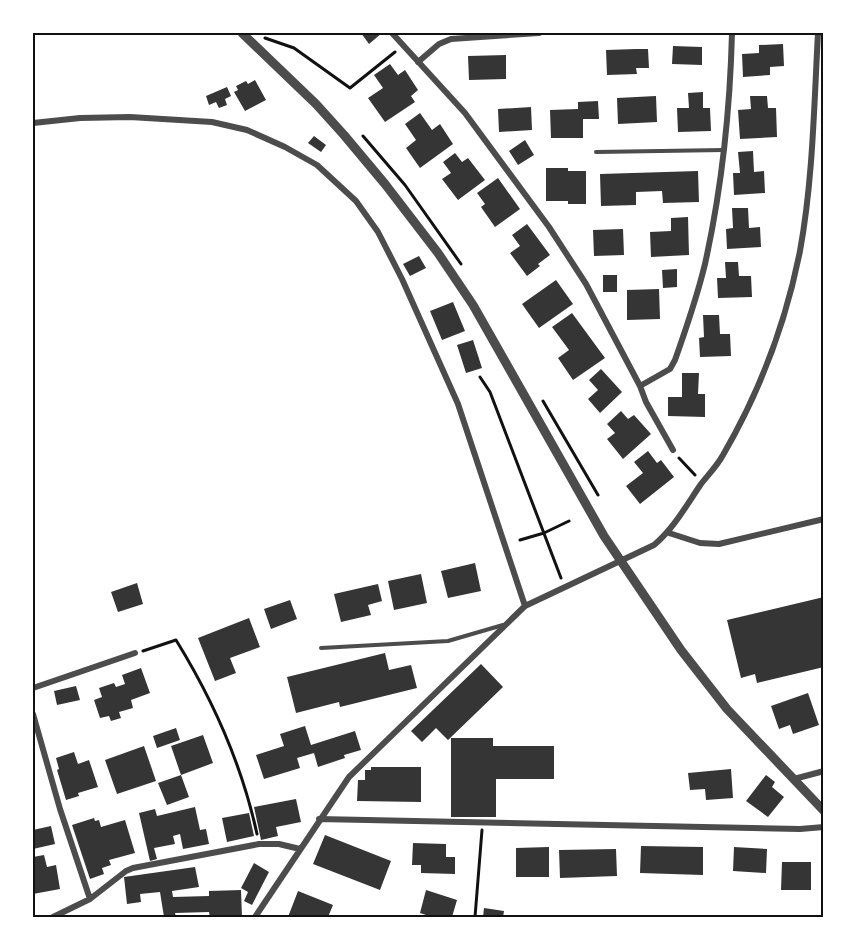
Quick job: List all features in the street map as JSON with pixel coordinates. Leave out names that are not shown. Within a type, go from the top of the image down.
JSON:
[{"type":"street","points":[[242,33],[316,104],[418,227],[473,305],[592,516],[681,650],[727,709],[824,811]]},
{"type":"street","points":[[392,33],[465,113],[549,227],[586,284],[640,386],[646,402],[674,450]]},
{"type":"street","points":[[418,62],[439,44],[451,39],[539,33]]},
{"type":"street","points":[[640,386],[670,369],[675,360],[704,266],[718,197],[730,104],[732,33]]},
{"type":"street","points":[[255,917],[349,777],[525,606],[654,545],[669,533],[702,483],[722,458],[763,375],[790,292],[805,218],[818,33]]},
{"type":"street","points":[[33,123],[80,118],[130,117],[212,122],[246,130],[285,147],[317,165],[356,201],[378,232],[402,279],[458,404],[525,606]]},
{"type":"street","points":[[669,533],[700,543],[719,543],[824,519]]},
{"type":"street","points":[[33,688],[135,653]]},
{"type":"street","points":[[33,714],[35,729],[90,899]]},
{"type":"street","points":[[794,779],[824,771]]},
{"type":"street","points":[[319,819],[800,829],[824,827]]},
{"type":"street","points":[[53,917],[90,899],[133,868],[259,844],[279,844],[300,849]]},
{"type":"lane","points":[[596,152],[724,150]]},
{"type":"lane","points":[[321,648],[448,641],[507,624]]},
{"type":"path","points":[[265,38],[294,48],[350,88],[403,46]]},
{"type":"path","points":[[480,376],[490,392],[564,587]]},
{"type":"path","points":[[683,463],[702,483]]},
{"type":"path","points":[[580,464],[598,495]]},
{"type":"path","points":[[520,540],[544,533],[569,521]]},
{"type":"path","points":[[135,653],[176,640],[216,710],[250,804],[259,844]]},
{"type":"path","points":[[476,917],[483,822]]},
{"type":"building","points":[[361,33],[382,33],[369,44]]},
{"type":"building","points":[[783,44],[784,66],[770,67],[770,75],[743,77],[742,54],[759,53],[759,45]]},
{"type":"building","points":[[673,46],[702,47],[702,65],[672,64]]},
{"type":"building","points":[[648,49],[649,68],[636,68],[637,74],[607,75],[606,50]]},
{"type":"building","points":[[506,55],[506,79],[469,80],[468,56]]},
{"type":"building","points":[[390,64],[398,75],[405,70],[418,90],[411,96],[415,102],[385,122],[368,98],[383,88],[374,75]]},
{"type":"building","points":[[255,80],[266,100],[245,111],[234,92],[238,90],[236,86]]},
{"type":"building","points":[[227,87],[231,96],[225,99],[227,105],[219,108],[216,102],[209,105],[206,96]]},
{"type":"building","points":[[703,92],[703,108],[710,108],[711,131],[678,132],[677,108],[689,108],[688,93]]},
{"type":"building","points":[[656,96],[657,122],[618,124],[617,98]]},
{"type":"building","points":[[750,96],[767,96],[768,108],[776,108],[777,137],[740,139],[738,110],[751,109]]},
{"type":"building","points":[[598,101],[599,119],[583,119],[583,138],[551,138],[550,110],[578,109],[578,102]]},
{"type":"building","points":[[531,107],[532,130],[499,132],[498,109]]},
{"type":"building","points":[[420,113],[432,130],[440,124],[453,144],[420,168],[406,148],[416,140],[405,124]]},
{"type":"building","points":[[314,136],[326,145],[321,152],[308,143]]},
{"type":"building","points":[[525,140],[534,155],[518,165],[509,151]]},
{"type":"building","points":[[753,151],[754,172],[764,171],[765,193],[734,195],[733,173],[740,173],[738,152]]},
{"type":"building","points":[[455,153],[462,162],[468,158],[485,180],[458,200],[442,179],[451,173],[443,162]]},
{"type":"building","points":[[546,168],[586,171],[586,204],[546,201]]},
{"type":"building","points":[[698,171],[699,202],[663,203],[662,191],[636,192],[636,205],[601,206],[600,174]]},
{"type":"building","points":[[498,178],[520,209],[495,227],[481,207],[485,204],[477,193]]},
{"type":"building","points":[[732,208],[748,208],[749,228],[760,227],[761,247],[727,249],[726,229],[733,228]]},
{"type":"building","points":[[688,217],[689,255],[651,257],[650,232],[671,231],[671,218]]},
{"type":"building","points":[[527,224],[550,255],[527,276],[510,253],[520,246],[512,235]]},
{"type":"building","points":[[623,229],[624,255],[594,256],[593,230]]},
{"type":"building","points":[[419,256],[426,268],[410,276],[403,264]]},
{"type":"building","points":[[725,262],[738,262],[739,276],[751,276],[752,297],[718,298],[717,278],[726,278]]},
{"type":"building","points":[[677,269],[677,287],[663,288],[662,270]]},
{"type":"building","points":[[603,275],[617,275],[617,292],[603,292]]},
{"type":"building","points":[[556,280],[573,304],[539,328],[522,304]]},
{"type":"building","points":[[659,289],[660,319],[627,320],[627,290]]},
{"type":"building","points":[[453,302],[465,331],[442,340],[430,311]]},
{"type":"building","points":[[572,313],[605,358],[573,380],[558,358],[569,350],[552,327]]},
{"type":"building","points":[[703,315],[719,315],[720,334],[730,334],[731,356],[700,357],[699,338],[704,337]]},
{"type":"building","points":[[473,340],[482,368],[466,373],[457,345]]},
{"type":"building","points":[[601,369],[622,392],[600,413],[588,399],[598,390],[589,380]]},
{"type":"building","points":[[682,373],[699,373],[698,394],[705,394],[705,417],[668,416],[668,397],[682,397]]},
{"type":"building","points":[[621,411],[628,419],[634,415],[651,434],[623,459],[607,439],[615,433],[607,424]]},
{"type":"building","points":[[648,451],[657,463],[661,460],[674,477],[640,504],[626,486],[643,473],[634,462]]},
{"type":"building","points":[[475,563],[481,591],[448,598],[441,571]]},
{"type":"building","points":[[421,574],[427,603],[394,610],[388,581]]},
{"type":"building","points":[[137,583],[143,604],[118,612],[111,592]]},
{"type":"building","points":[[378,584],[382,601],[368,605],[371,615],[341,622],[334,594]]},
{"type":"building","points":[[824,597],[824,667],[757,683],[755,674],[741,678],[727,620]]},
{"type":"building","points":[[290,600],[297,619],[271,629],[264,609]]},
{"type":"building","points":[[249,618],[260,647],[230,658],[236,673],[215,681],[198,638]]},
{"type":"building","points":[[385,653],[389,670],[411,665],[417,688],[340,707],[339,702],[296,713],[287,677]]},
{"type":"building","points":[[481,664],[503,687],[448,740],[436,728],[422,742],[411,731]]},
{"type":"building","points":[[141,668],[150,693],[131,700],[133,708],[119,712],[121,718],[111,721],[109,716],[100,718],[94,700],[102,697],[99,688],[114,683],[116,687],[125,684],[122,675]]},
{"type":"building","points":[[76,686],[80,700],[57,705],[54,691]]},
{"type":"building","points":[[808,693],[819,725],[793,734],[790,725],[779,729],[771,706]]},
{"type":"building","points":[[305,726],[311,745],[355,731],[361,750],[318,767],[314,753],[297,758],[300,768],[264,779],[256,755],[284,746],[280,734]]},
{"type":"building","points":[[176,728],[180,740],[157,748],[153,736]]},
{"type":"building","points":[[203,735],[213,763],[181,775],[171,746]]},
{"type":"building","points":[[451,738],[493,738],[493,746],[554,746],[554,779],[496,779],[496,817],[451,817]]},
{"type":"building","points":[[144,746],[156,781],[117,794],[105,760]]},
{"type":"building","points":[[74,752],[78,764],[89,760],[98,787],[78,793],[79,796],[66,800],[57,770],[59,769],[56,758]]},
{"type":"building","points":[[371,767],[421,767],[421,802],[357,801],[358,780],[365,780],[365,770],[371,770]]},
{"type":"building","points":[[731,769],[733,798],[706,800],[705,789],[690,790],[688,773]]},
{"type":"building","points":[[181,775],[189,797],[167,805],[158,783]]},
{"type":"building","points":[[766,775],[775,782],[772,787],[784,797],[768,817],[746,801]]},
{"type":"building","points":[[296,799],[301,822],[276,827],[278,836],[261,840],[254,807]]},
{"type":"building","points":[[195,807],[200,830],[206,829],[209,844],[183,849],[180,834],[173,836],[175,844],[154,848],[157,859],[150,861],[139,813],[155,809],[157,816]]},
{"type":"building","points":[[249,813],[254,836],[227,842],[222,818]]},
{"type":"building","points":[[94,818],[95,821],[99,820],[101,827],[125,820],[135,853],[109,860],[111,865],[102,868],[104,874],[90,879],[72,825]]},
{"type":"building","points":[[51,826],[55,844],[33,849],[33,830]]},
{"type":"building","points":[[325,835],[391,861],[380,890],[313,864]]},
{"type":"building","points":[[413,843],[446,844],[446,857],[455,857],[455,874],[421,873],[421,865],[412,865]]},
{"type":"building","points":[[641,846],[703,847],[703,875],[640,873]]},
{"type":"building","points":[[549,847],[549,877],[516,877],[516,848]]},
{"type":"building","points":[[734,847],[767,849],[766,873],[733,871]]},
{"type":"building","points":[[616,849],[617,876],[560,878],[559,850]]},
{"type":"building","points":[[44,855],[47,867],[56,865],[60,889],[33,894],[33,857]]},
{"type":"building","points":[[782,862],[811,862],[811,890],[781,890]]},
{"type":"building","points":[[254,863],[269,872],[252,905],[244,901],[248,892],[241,888]]},
{"type":"building","points":[[195,867],[199,887],[172,891],[173,897],[209,896],[209,891],[241,890],[242,917],[210,917],[209,912],[175,913],[176,917],[164,917],[160,892],[140,894],[141,902],[127,904],[124,877]]},
{"type":"building","points":[[426,890],[457,900],[452,917],[432,917],[420,913]]},
{"type":"building","points":[[298,891],[333,905],[328,917],[288,917]]},
{"type":"building","points":[[484,908],[504,911],[503,917],[483,917]]}]
